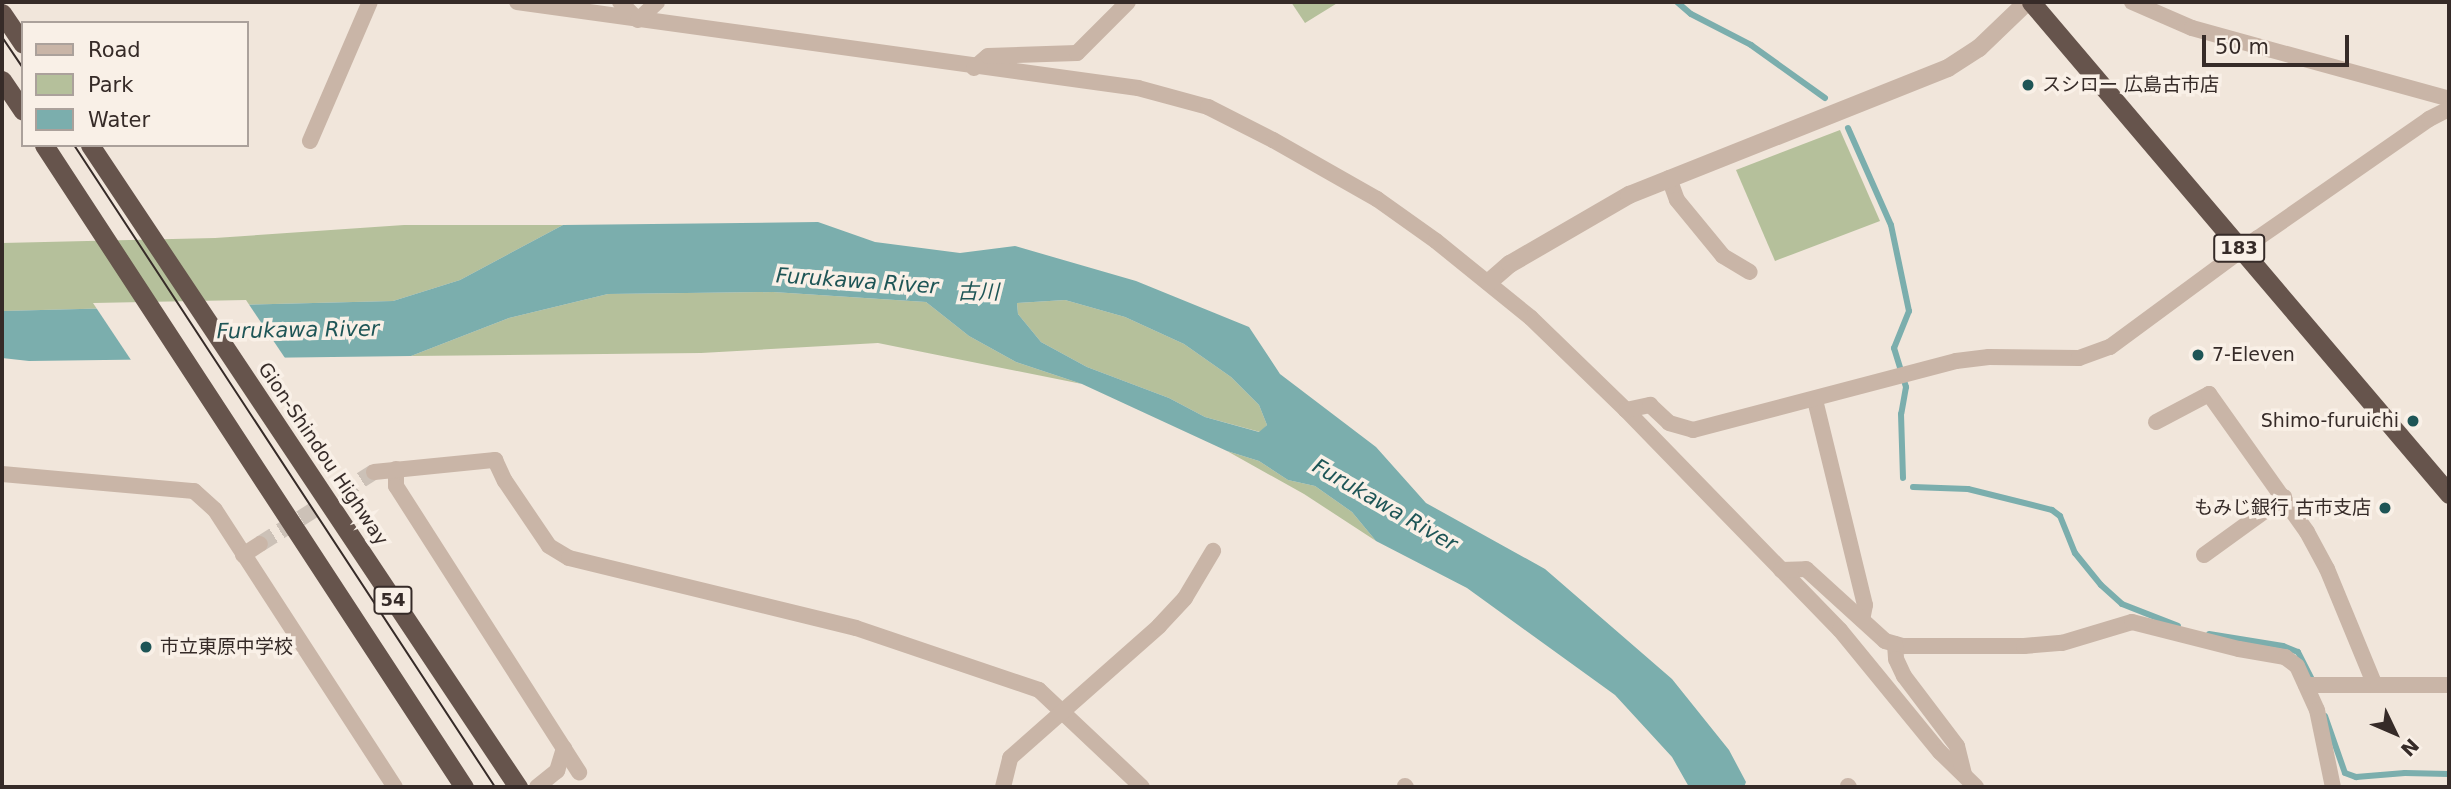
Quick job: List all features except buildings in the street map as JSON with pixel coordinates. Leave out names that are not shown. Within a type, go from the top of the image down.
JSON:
[{"type":"highway","name":"183","points":[[2029,2],[2447,490]]},
{"type":"highway","points":[[2,13],[21,41]]},
{"type":"highway","points":[[2,80],[21,108]]},
{"type":"highway","name":"54","points":[[45,147],[464,787]]},
{"type":"highway","name":"Gion-Shindou Highway","points":[[91,147],[518,787]]},
{"type":"street","points":[[310,141],[370,2]]},
{"type":"street","points":[[517,2],[974,68],[1138,88],[1208,107],[1377,199],[1489,282],[1531,318],[1626,410],[1840,630],[1940,752],[1970,782]]},
{"type":"street","points":[[620,2],[638,20]]},
{"type":"street","points":[[638,20],[657,2]]},
{"type":"street","points":[[974,68],[988,56],[1077,53],[1128,2]]},
{"type":"street","points":[[1489,282],[1510,264],[1629,195],[1948,68],[1979,48],[2029,2]]},
{"type":"street","points":[[2132,2],[2192,28],[2449,99]]},
{"type":"street","points":[[1626,410],[1650,405],[1669,423],[1693,430],[1956,361],[1989,358],[2079,358],[2099,351],[2178,299],[2241,251],[2429,119],[2449,109]]},
{"type":"street","points":[[1669,178],[1677,200],[1723,256],[1750,272]]},
{"type":"street","points":[[2156,422],[2209,394],[2284,497],[2327,569],[2374,683]]},
{"type":"street","points":[[1815,400],[1866,605],[1862,620]]},
{"type":"street","points":[[374,472],[495,460],[505,481],[550,545],[569,558],[856,628],[1039,690],[1142,787]]},
{"type":"street","points":[[396,469],[396,486],[579,772]]},
{"type":"street","points":[[2,474],[194,491],[215,510],[395,787]]},
{"type":"street","points":[[2204,555],[2284,497]]},
{"type":"street","points":[[243,555],[260,544]]},
{"type":"street","points":[[1003,787],[1010,758],[1168,617],[1185,598],[1213,551]]},
{"type":"street","points":[[1781,570],[1806,569],[1885,641],[1895,644],[2049,644],[2132,622],[2239,649],[2285,657],[2314,685],[2333,787]]},
{"type":"street","points":[[1895,644],[1896,659],[1904,676],[1957,746],[1970,782]]},
{"type":"street","points":[[2314,685],[2449,685]]},
{"type":"street","points":[[537,787],[557,771],[564,748]]},
{"type":"green space","points":[[1291,2],[1339,2],[1305,23]]},
{"type":"green space","points":[[1840,130],[1880,221],[1775,261],[1736,170]]},
{"type":"green space","points":[[404,225],[563,225],[460,280],[393,301],[2,311],[2,243],[215,238]]},
{"type":"green space","points":[[773,292],[926,302],[969,336],[1016,362],[1082,384],[878,343],[701,353],[411,356],[509,318],[608,294]]},
{"type":"green space","points":[[1065,300],[1125,317],[1184,344],[1231,377],[1259,405],[1267,425],[1260,432],[1205,417],[1169,398],[1087,367],[1041,342],[1018,314],[1017,303]]},
{"type":"green space","points":[[1227,451],[1259,461],[1288,480],[1315,486],[1352,512],[1376,541],[1304,494]]},
{"type":"water","name":"古川","points":[[818,222],[875,242],[960,253],[1015,246],[1136,281],[1249,327],[1280,374],[1376,447],[1426,503],[1545,569],[1672,679],[1729,750],[1746,782],[1744,787],[1689,787],[1672,757],[1615,695],[1467,588],[1376,541],[1352,512],[1315,486],[1288,480],[1259,461],[1227,451],[1082,384],[1016,362],[969,336],[926,302],[773,292],[608,294],[509,318],[411,356],[29,361],[2,358],[2,311],[393,301],[460,280],[563,225]],"holes":[[[1065,300],[1125,317],[1184,344],[1231,377],[1259,405],[1267,425],[1259,432],[1205,417],[1169,398],[1087,367],[1041,342],[1018,314],[1017,303]]]},
{"type":"pier","points":[[246,300],[287,361],[133,363],[93,303]]},
{"type":"waterway","points":[[1677,2],[1691,14],[1751,45],[1825,98]]},
{"type":"waterway","points":[[1848,128],[1891,225],[1909,311],[1894,348],[1906,387],[1901,414],[1903,478]]},
{"type":"waterway","points":[[1913,487],[1968,489],[2052,510],[2060,516],[2075,553],[2101,585],[2122,604],[2178,626]]},
{"type":"waterway","points":[[2209,634],[2283,646],[2298,652],[2313,682]]},
{"type":"waterway","points":[[2325,716],[2345,773],[2356,777],[2405,773],[2449,774]]},
{"type":"tunnel","points":[[260,544],[374,472]]},
{"type":"tram line","points":[[2,37],[21,65]]},
{"type":"tram line","points":[[75,147],[495,787]]},
{"type":"place","name":"スシロー 広島古市店","points":[[2028,85]]},
{"type":"place","name":"7-Eleven","points":[[2198,355]]},
{"type":"place","name":"Shimo-furuichi","points":[[2413,421]]},
{"type":"place","name":"もみじ銀行 古市支店","points":[[2385,508]]},
{"type":"place","name":"市立東原中学校","points":[[146,647]]},
{"type":"water label","name":"Furukawa River","points":[[857,281]]},
{"type":"water label","name":"Furukawa River","points":[[298,330]]},
{"type":"water label","name":"Furukawa River","points":[[1385,505]]}]
